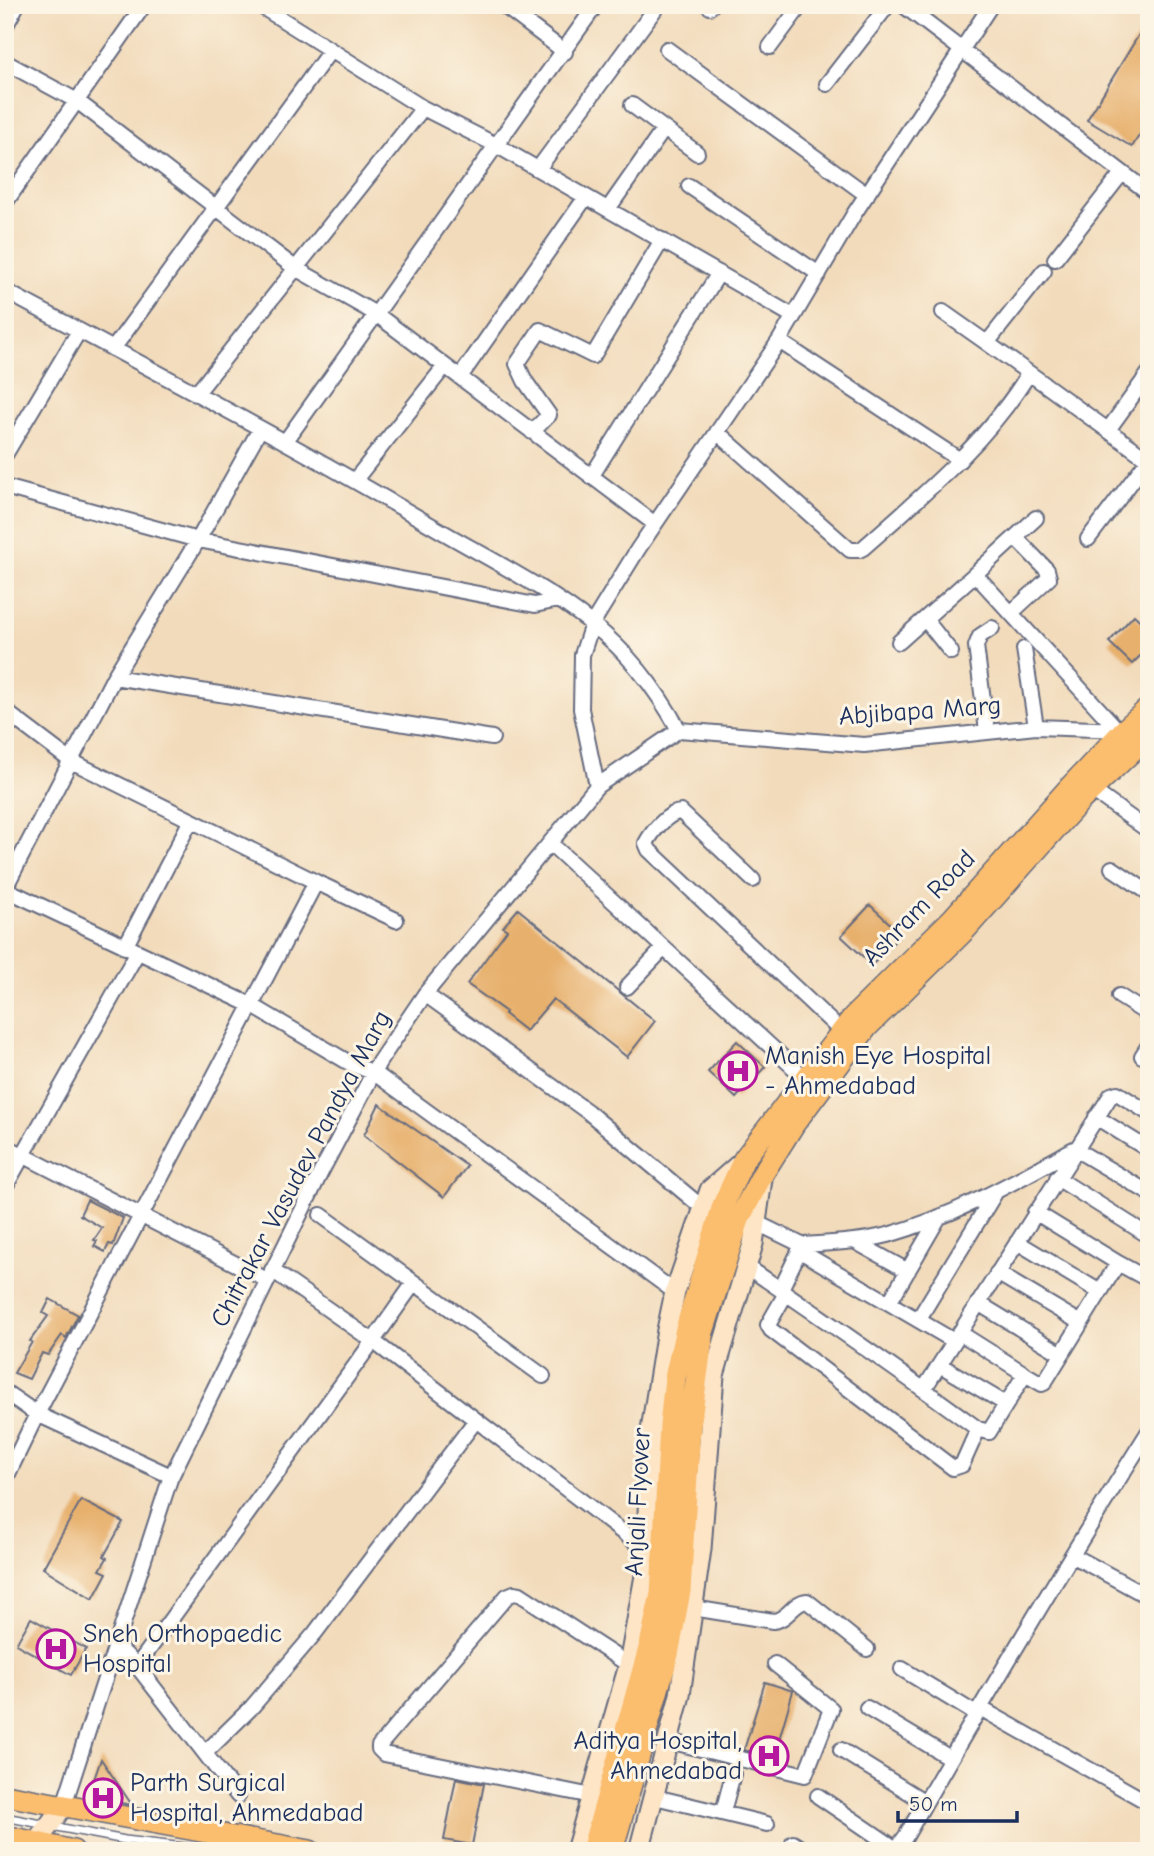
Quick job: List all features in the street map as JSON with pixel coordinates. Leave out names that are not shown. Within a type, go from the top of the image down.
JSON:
[{"type":"main road","name":"Ashram Road","points":[[744,1159],[854,1016],[953,918],[1120,730],[1149,708]]},
{"type":"main road","name":"Ashram Road","points":[[762,1175],[794,1125],[867,1027],[965,930],[1092,790],[1149,735]]},
{"type":"main road","name":"Anjali Flyover","points":[[592,1851],[650,1645],[661,1594],[675,1378],[713,1207],[744,1159]]},
{"type":"main road","name":"Anjali Flyover","points":[[612,1851],[668,1654],[680,1591],[690,1426],[703,1332],[748,1221],[762,1175]]},
{"type":"main road","points":[[5,1795],[310,1851]]},
{"type":"main road","points":[[5,1836],[39,1840],[73,1851]]},
{"type":"street","points":[[5,27],[17,5]]},
{"type":"street","points":[[5,203],[144,5]]},
{"type":"street","points":[[503,5],[565,52]]},
{"type":"street","points":[[285,442],[596,5]]},
{"type":"street","points":[[538,169],[658,5]]},
{"type":"street","points":[[770,47],[801,5]]},
{"type":"street","points":[[827,84],[888,5]]},
{"type":"street","points":[[903,5],[1149,193]]},
{"type":"street","points":[[597,786],[581,709],[582,655],[592,624],[655,524],[779,341],[867,195],[991,5]]},
{"type":"street","points":[[268,8],[330,51],[423,108],[496,145],[793,316]]},
{"type":"street","points":[[667,49],[867,195]]},
{"type":"street","points":[[113,349],[330,51]]},
{"type":"street","points":[[5,62],[77,101],[295,268],[376,314],[655,524]]},
{"type":"street","points":[[632,105],[697,153]]},
{"type":"street","points":[[196,394],[423,108]]},
{"type":"street","points":[[608,209],[664,129]]},
{"type":"street","points":[[1055,259],[1122,173]]},
{"type":"street","points":[[689,186],[818,274]]},
{"type":"street","points":[[460,377],[586,197]]},
{"type":"street","points":[[532,432],[549,415],[525,381],[517,364],[540,330],[593,356],[662,240]]},
{"type":"street","points":[[987,344],[1044,271]]},
{"type":"street","points":[[591,477],[719,273]]},
{"type":"street","points":[[5,290],[355,480],[558,600],[592,624],[620,649],[650,684],[678,730]]},
{"type":"street","points":[[943,312],[1149,460],[1088,539]]},
{"type":"street","points":[[5,455],[79,331]]},
{"type":"street","points":[[779,341],[960,460]]},
{"type":"street","points":[[355,480],[445,366]]},
{"type":"street","points":[[716,432],[850,550],[854,550],[863,548],[944,477],[1018,392],[1029,373]]},
{"type":"street","points":[[1108,430],[1149,373]]},
{"type":"street","points":[[260,429],[198,540],[114,677],[5,889],[251,1005],[353,1065],[373,1072],[675,1292]]},
{"type":"street","points":[[5,486],[198,540],[535,605],[558,600]]},
{"type":"street","points":[[899,642],[1036,518]]},
{"type":"street","points":[[1011,613],[1049,578],[1047,570],[1015,537]]},
{"type":"street","points":[[975,574],[1120,730]]},
{"type":"street","points":[[925,619],[951,652]]},
{"type":"street","points":[[987,731],[976,646],[980,636],[992,628]]},
{"type":"street","points":[[1024,649],[1036,727]]},
{"type":"street","points":[[114,677],[492,738]]},
{"type":"street","points":[[5,711],[71,761],[396,920]]},
{"type":"street","name":"Abjibapa Marg","points":[[678,730],[864,745],[1036,727],[1120,730]]},
{"type":"street","name":"Chitrakar Vasudev Pandya Marg","points":[[64,1805],[171,1476],[373,1072],[425,994],[597,786],[678,730]]},
{"type":"street","points":[[1092,790],[1149,831]]},
{"type":"street","points":[[753,880],[681,813],[675,812],[668,817],[646,843],[649,850],[842,1032]]},
{"type":"street","points":[[5,1186],[131,950],[191,820]]},
{"type":"street","points":[[550,843],[806,1079]]},
{"type":"street","points":[[1112,868],[1149,893]]},
{"type":"street","points":[[5,1480],[140,1215],[316,882]]},
{"type":"street","points":[[627,987],[664,948]]},
{"type":"street","points":[[425,994],[713,1207],[675,1292],[651,1430],[646,1570],[629,1665],[576,1851]]},
{"type":"street","points":[[1119,996],[1149,1015]]},
{"type":"street","points":[[924,1389],[1111,1095],[1117,1093],[1149,1113]]},
{"type":"street","points":[[1096,1117],[1149,1150]]},
{"type":"street","points":[[5,1146],[140,1215],[270,1275],[373,1341],[647,1551]]},
{"type":"street","points":[[801,1248],[887,1235],[939,1217],[995,1192],[1075,1149]]},
{"type":"street","points":[[1075,1149],[1149,1193]]},
{"type":"street","points":[[1057,1178],[1149,1236]]},
{"type":"street","points":[[918,1320],[995,1192]]},
{"type":"street","points":[[1035,1213],[1149,1280]]},
{"type":"street","points":[[321,1214],[543,1376]]},
{"type":"street","points":[[889,1303],[939,1217]]},
{"type":"street","points":[[639,1851],[680,1695],[701,1549],[714,1375],[746,1266],[748,1221],[801,1248],[918,1320],[957,1337],[1044,1383],[1118,1263]]},
{"type":"street","points":[[854,1241],[908,1271]]},
{"type":"street","points":[[1017,1242],[1100,1292]]},
{"type":"street","points":[[801,1248],[770,1319],[768,1325],[771,1331],[953,1468],[962,1465],[978,1429]]},
{"type":"street","points":[[746,1266],[986,1433],[1025,1374]]},
{"type":"street","points":[[998,1273],[1081,1323]]},
{"type":"street","points":[[137,1666],[414,1283]]},
{"type":"street","points":[[978,1303],[1062,1354]]},
{"type":"street","points":[[940,1365],[1006,1404]]},
{"type":"street","points":[[5,1392],[37,1414],[171,1476]]},
{"type":"street","points":[[205,1753],[251,1708],[315,1633],[476,1420]]},
{"type":"street","points":[[818,1796],[895,1850],[1149,1431]]},
{"type":"street","points":[[1072,1555],[1149,1597]]},
{"type":"street","points":[[592,1796],[384,1754],[379,1749],[514,1593],[549,1612],[629,1665]]},
{"type":"street","points":[[692,1608],[774,1621],[782,1619],[802,1601],[807,1601],[867,1649]]},
{"type":"street","points":[[116,1644],[137,1666],[238,1796]]},
{"type":"street","points":[[669,1741],[805,1775],[831,1709],[775,1664]]},
{"type":"street","points":[[902,1669],[1149,1803]]},
{"type":"street","points":[[867,1708],[950,1758]]},
{"type":"street","points":[[841,1750],[925,1802]]},
{"type":"street","points":[[723,1812],[733,1774]]},
{"type":"street","points":[[655,1797],[767,1824]]},
{"type":"street","points":[[39,1840],[64,1805]]},
{"type":"lane","points":[[5,1817],[39,1840],[125,1840],[218,1851]]},
{"type":"lane","points":[[125,1840],[166,1851]]},
{"type":"building","points":[[1149,18],[1149,120],[1132,147],[1087,120]]},
{"type":"building","points":[[1134,615],[1149,629],[1149,647],[1132,664],[1109,642]]},
{"type":"building","points":[[870,905],[901,934],[872,965],[841,936]]},
{"type":"building","points":[[518,909],[655,1021],[627,1057],[553,999],[526,1031],[504,1014],[506,1012],[467,984],[507,930],[503,927]]},
{"type":"building","points":[[737,1041],[765,1067],[736,1098],[708,1072]]},
{"type":"building","points":[[379,1104],[467,1166],[444,1197],[364,1135]]},
{"type":"building","points":[[87,1200],[123,1218],[113,1245],[109,1244],[105,1252],[94,1246],[97,1241],[94,1240],[102,1228],[80,1215]]},
{"type":"building","points":[[50,1299],[78,1315],[66,1338],[62,1335],[48,1355],[42,1353],[29,1379],[14,1373],[32,1342],[30,1341],[48,1316],[43,1313]]},
{"type":"building","points":[[81,1500],[123,1522],[104,1556],[107,1558],[100,1570],[107,1573],[93,1599],[43,1568]]},
{"type":"building","points":[[31,1618],[86,1649],[71,1675],[16,1644]]},
{"type":"building","points":[[765,1682],[793,1691],[774,1757],[744,1750]]},
{"type":"building","points":[[101,1759],[132,1805],[88,1797]]},
{"type":"building","points":[[456,1778],[484,1784],[472,1845],[444,1840]]},
{"type":"place","name":"Manish Eye Hospital - Ahmedabad","points":[[738,1071]]},
{"type":"place","name":"Sneh Orthopaedic Hospital","points":[[56,1649]]},
{"type":"place","name":"Aditya Hospital, Ahmedabad","points":[[769,1756]]},
{"type":"place","name":"Parth Surgical Hospital, Ahmedabad","points":[[103,1798]]}]
